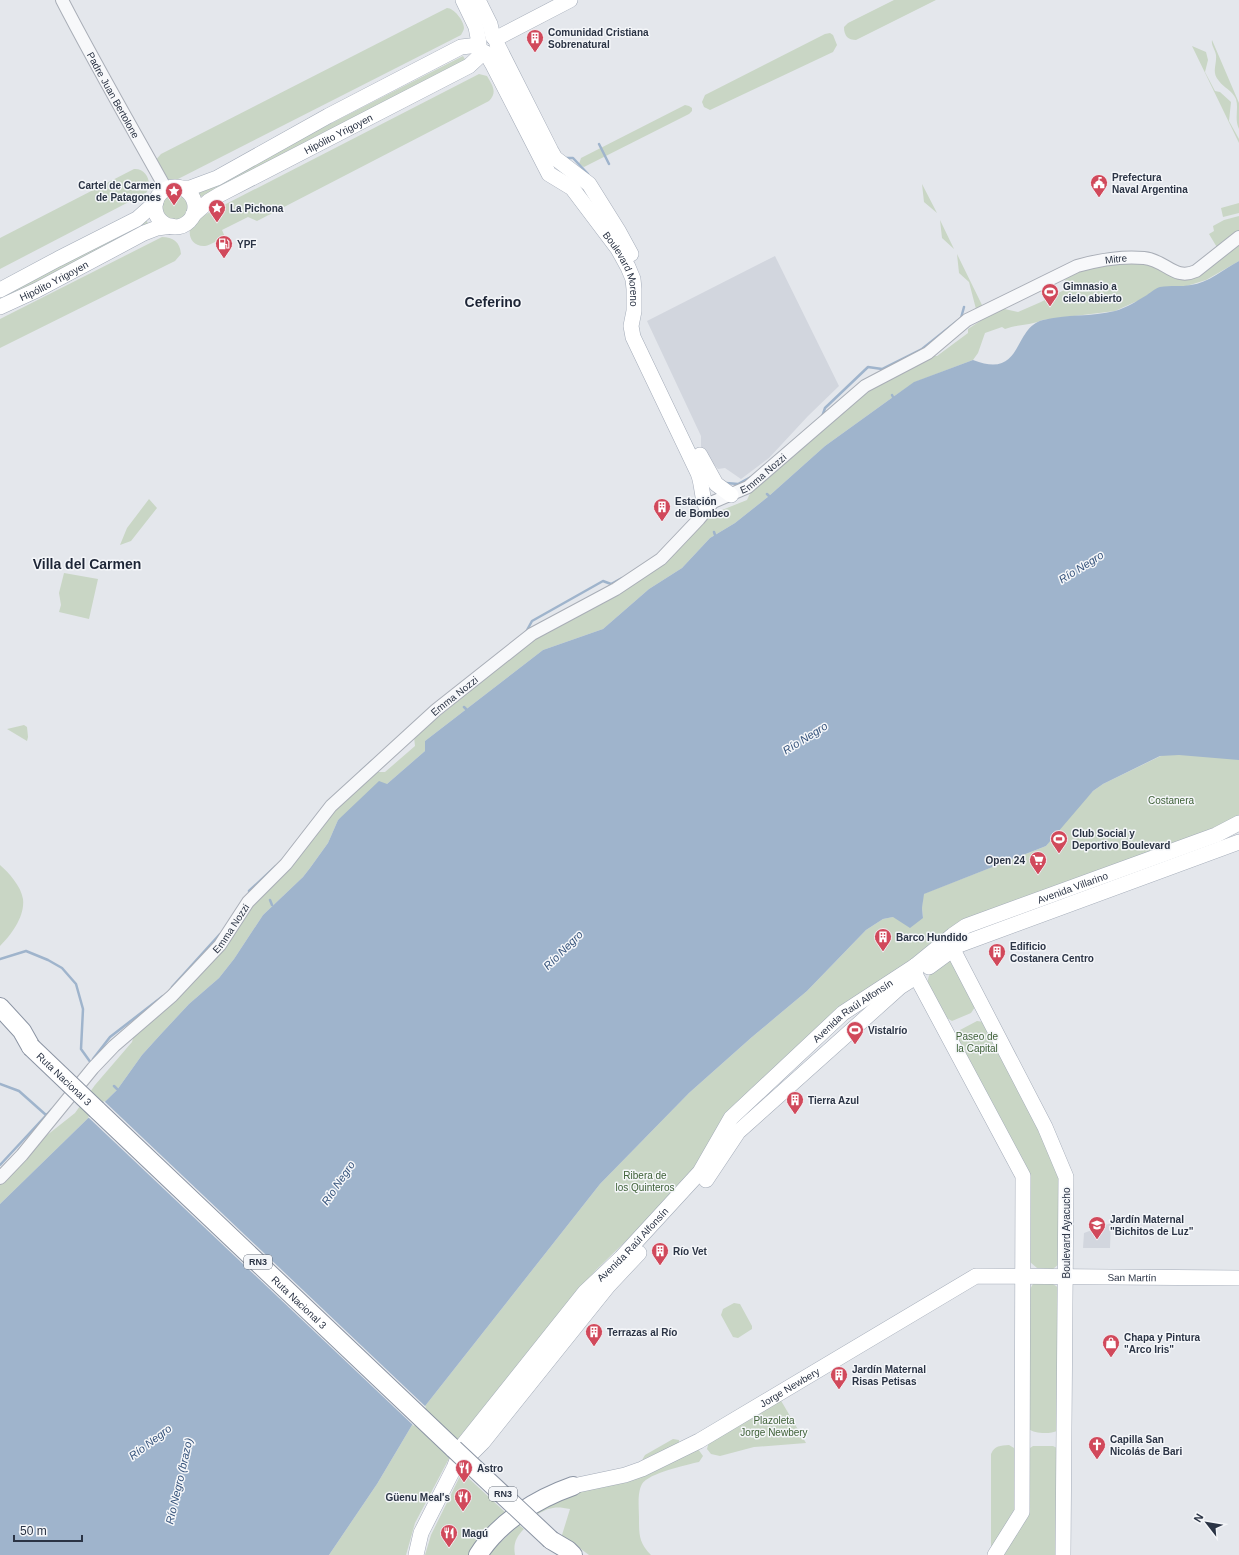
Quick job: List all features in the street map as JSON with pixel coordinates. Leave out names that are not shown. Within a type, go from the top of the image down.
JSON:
[{"type":"highway","name":"RN3","points":[[0,1007],[22,1031],[31,1047]]},
{"type":"highway","name":"RN3","points":[[0,1026],[16,1039],[31,1047]]},
{"type":"highway","name":"Ruta Nacional 3","points":[[31,1047],[555,1548],[568,1550],[573,1555]]},
{"type":"highway","points":[[478,1555],[483,1547],[497,1532],[516,1515],[554,1493],[573,1486]]},
{"type":"main road","name":"Boulevard Moreno","points":[[463,0],[476,27],[555,158],[589,184],[627,246],[638,274],[640,322],[642,332],[705,466],[716,484],[731,495]]},
{"type":"main road","name":"Boulevard Moreno","points":[[478,0],[490,24],[488,45],[491,60],[549,174],[572,188],[618,249],[628,267],[633,279],[634,289],[634,311],[631,326],[633,338],[702,482],[704,503],[707,509]]},
{"type":"main road","name":"Hipólito Yrigoyen","points":[[193,215],[209,201],[219,195],[469,66],[488,45],[570,0]]},
{"type":"main road","name":"Hipólito Yrigoyen","points":[[181,188],[190,188],[217,178],[328,116],[461,48],[488,45]]},
{"type":"main road","points":[[170,187],[181,188],[190,194],[194,199],[195,204],[193,215],[190,221],[184,225],[172,226],[162,222],[159,218],[156,202],[161,193],[170,187]]},
{"type":"main road","name":"Hipólito Yrigoyen","points":[[0,290],[137,219],[156,202]]},
{"type":"main road","name":"Hipólito Yrigoyen","points":[[0,307],[48,284],[144,233],[157,228],[172,226]]},
{"type":"main road","name":"Avenida Villarino","points":[[916,971],[950,944],[966,926],[1216,835],[1239,823]]},
{"type":"main road","name":"Avenida Villarino","points":[[950,944],[982,937],[1239,842]]},
{"type":"main road","name":"Boulevard Ayacucho","points":[[950,944],[1045,1127],[1066,1177],[1063,1555]]},
{"type":"main road","points":[[916,971],[1023,1176],[1024,1276],[1022,1512],[995,1555]]},
{"type":"main road","name":"Avenida Raúl Alfonsín","points":[[416,1555],[421,1533],[458,1461],[463,1445],[584,1292],[621,1258],[700,1172],[731,1118],[843,1013],[916,971]]},
{"type":"main road","name":"Jorge Newbery","points":[[573,1486],[625,1475],[642,1469],[699,1441],[976,1276],[1024,1276]]},
{"type":"main road","name":"San Martín","points":[[1024,1276],[1239,1278]]},
{"type":"street","name":"Padre Juan Bertolone","points":[[62,0],[104,80],[166,190]]},
{"type":"street","name":"Mitre","points":[[988,309],[1077,266],[1097,261],[1125,258],[1146,258],[1154,260],[1179,274],[1188,274],[1196,271],[1239,237]]},
{"type":"street","name":"Emma Nozzi","points":[[0,1178],[22,1155],[93,1068],[114,1046],[172,996],[220,945],[248,902],[286,864],[331,806],[436,710],[532,634],[616,589],[661,559],[713,502],[748,487],[865,386],[928,353],[967,320],[988,309]]},
{"type":"shaded area","name":"Estación de Bombeo","points":[[775,256],[839,386],[808,416],[769,458],[741,479],[725,468],[718,469],[701,448],[701,436],[647,321]]},
{"type":"shaded area","name":"Jardín Maternal \"Bichitos de Luz\"","points":[[1111,1223],[1110,1248],[1083,1248],[1084,1233]]},
{"type":"green space","points":[[894,0],[936,0],[856,40],[847,37],[844,27],[848,23]]},
{"type":"green space","points":[[447,8],[453,10],[458,15],[464,25],[461,35],[178,179],[166,180],[154,162],[161,154]]},
{"type":"green space","points":[[830,33],[833,35],[837,45],[833,52],[710,110],[704,107],[702,102],[705,95],[825,34]]},
{"type":"green space","points":[[1212,40],[1239,103],[1239,129],[1237,122],[1236,99],[1215,75],[1216,55]]},
{"type":"green space","points":[[1192,46],[1206,52],[1208,60],[1205,72],[1215,91],[1220,92],[1231,102],[1229,121],[1239,139],[1239,143]]},
{"type":"green space","points":[[463,56],[466,61],[199,198],[197,192]]},
{"type":"green space","points":[[479,74],[487,76],[492,85],[494,92],[489,101],[257,221],[248,217],[222,230],[225,237],[210,244],[200,246],[191,238],[190,230],[193,221]]},
{"type":"green space","points":[[685,105],[692,108],[692,111],[689,114],[584,167],[579,164],[581,158]]},
{"type":"green space","points":[[134,169],[139,169],[148,177],[149,185],[146,193],[0,269],[0,238]]},
{"type":"green space","points":[[922,184],[937,213],[924,202]]},
{"type":"green space","points":[[175,192],[185,196],[189,206],[185,216],[175,220],[165,216],[161,206],[165,196]]},
{"type":"green space","points":[[1239,203],[1239,213],[1223,217],[1221,208]]},
{"type":"green space","points":[[1239,216],[1239,232],[1218,249],[1209,234],[1214,231],[1213,226],[1224,220]]},
{"type":"green space","points":[[145,218],[149,225],[0,301],[0,293]]},
{"type":"green space","points":[[940,220],[954,249],[942,238]]},
{"type":"green space","points":[[162,237],[173,239],[179,246],[181,254],[175,261],[0,348],[0,319]]},
{"type":"green space","points":[[1239,242],[1239,261],[1206,280],[1135,302],[1115,311],[1042,320],[1005,329],[1002,327],[985,333],[978,353],[973,360],[915,382],[893,397],[825,446],[769,496],[735,523],[710,538],[682,568],[649,589],[603,629],[543,650],[425,741],[425,751],[387,784],[338,820],[328,843],[310,868],[303,877],[263,915],[234,959],[219,978],[189,1004],[161,1034],[142,1055],[117,1090],[0,1204],[0,1179],[22,1155],[75,1113],[95,1085],[132,1042],[135,1031],[254,900],[334,808],[374,772],[385,772],[415,746],[414,737],[535,638],[620,592],[703,519],[715,518],[722,510],[747,500],[752,489],[869,388],[931,356],[937,356],[968,333],[968,329],[1000,308],[1018,312],[1041,302],[1066,289],[1065,276],[1079,269],[1114,263],[1148,262],[1177,276]]},
{"type":"green space","points":[[957,254],[982,305],[982,308],[976,309],[969,282],[959,273]]},
{"type":"green space","points":[[149,499],[157,508],[131,541],[120,545],[127,528]]},
{"type":"green space","points":[[64,573],[98,579],[89,619],[59,612],[61,605],[59,593]]},
{"type":"green space","name":"Costanera","points":[[1239,718],[1239,820],[978,915],[728,1114],[696,1170],[667,1201],[596,1270],[576,1293],[454,1449],[415,1523],[406,1555],[329,1555],[377,1484],[418,1415],[600,1184],[689,1093],[807,991],[866,930],[883,919],[893,917],[923,918],[923,894],[1046,846],[1076,808],[1093,791],[1103,784]]},
{"type":"green space","points":[[24,725],[27,727],[27,741],[7,729]]},
{"type":"green space","points":[[0,865],[11,876],[20,889],[23,905],[17,924],[0,946]]},
{"type":"green space","name":"Paseo de la Capital","points":[[950,960],[975,1007],[971,1013],[952,1021],[945,1017],[928,984],[929,975],[934,969]]},
{"type":"green space","name":"Paseo de la Capital","points":[[977,1021],[984,1022],[1034,1120],[1059,1174],[1059,1264],[1053,1269],[1037,1268],[1030,1262],[1029,1178],[957,1038],[960,1030]]},
{"type":"green space","points":[[1033,1284],[1053,1284],[1059,1288],[1057,1431],[1047,1433],[1038,1433],[1029,1429],[1030,1289]]},
{"type":"green space","points":[[734,1303],[740,1304],[752,1326],[752,1329],[738,1338],[733,1337],[721,1315],[723,1309]]},
{"type":"green space","name":"Plazoleta Jorge Newbery","points":[[780,1399],[806,1443],[754,1447],[720,1456],[711,1454],[707,1449],[711,1442]]},
{"type":"green space","points":[[673,1439],[679,1440],[679,1443],[642,1460],[645,1455]]},
{"type":"green space","points":[[1009,1445],[1014,1448],[1016,1453],[1016,1507],[991,1549],[991,1454],[996,1447]]},
{"type":"green space","points":[[1033,1446],[1053,1446],[1057,1448],[1057,1555],[1003,1555],[1027,1516],[1029,1452],[1030,1448]]},
{"type":"green space","points":[[698,1449],[703,1456],[699,1462],[677,1467],[652,1476],[642,1484],[640,1488],[640,1538],[644,1547],[651,1555],[589,1555],[562,1535],[570,1509],[553,1508],[538,1514],[535,1511],[544,1505]]},
{"type":"green space","points":[[462,1472],[506,1513],[471,1555],[425,1555],[431,1535]]},
{"type":"green space","points":[[519,1525],[524,1529],[516,1541],[514,1547],[515,1555],[487,1555]]},
{"type":"water","points":[[1239,261],[1239,760],[1179,755],[1160,756],[1103,784],[1093,791],[1046,846],[924,894],[922,908],[923,918],[910,928],[893,917],[883,919],[866,930],[807,991],[689,1093],[600,1184],[418,1415],[377,1484],[329,1555],[0,1555],[0,1204],[117,1090],[142,1055],[161,1034],[189,1004],[219,978],[234,959],[263,915],[303,877],[310,868],[328,843],[338,820],[379,781],[387,784],[425,751],[425,741],[543,650],[603,629],[649,589],[682,568],[710,538],[735,523],[769,496],[825,446],[914,382],[973,360],[989,364],[1001,363],[1009,358],[1016,350],[1026,332],[1033,325],[1043,320],[1115,311],[1131,304],[1158,288],[1168,286],[1187,286],[1204,282]]},
{"type":"pier","points":[[104,1101],[426,1407],[414,1426],[88,1117]]},
{"type":"waterway","points":[[599,144],[609,164]]},
{"type":"waterway","points":[[565,158],[573,158],[588,174]]},
{"type":"waterway","points":[[822,417],[825,408],[868,367],[882,369],[922,349],[961,318],[964,307]]},
{"type":"waterway","points":[[726,483],[738,484],[751,477]]},
{"type":"waterway","points":[[526,632],[532,621],[603,581],[611,584],[622,578]]},
{"type":"waterway","points":[[361,771],[372,761]]},
{"type":"waterway","points":[[249,891],[276,866]]},
{"type":"waterway","points":[[270,900],[272,905]]},
{"type":"waterway","points":[[172,987],[220,934]]},
{"type":"waterway","points":[[0,959],[26,951],[48,960],[62,968],[76,984],[83,1009],[81,1049],[91,1063]]},
{"type":"waterway","points":[[93,1059],[110,1037],[163,996]]},
{"type":"waterway","points":[[0,1084],[19,1091],[46,1115]]},
{"type":"waterway","points":[[114,1086],[117,1089]]},
{"type":"waterway","points":[[0,1165],[52,1109]]},
{"type":"place","name":"Comunidad Cristiana Sobrenatural","points":[[535,53]]},
{"type":"place","name":"Prefectura Naval Argentina","points":[[1099,198]]},
{"type":"place","name":"Cartel de Carmen de Patagones","points":[[174,206]]},
{"type":"place","name":"La Pichona","points":[[217,223]]},
{"type":"place","name":"YPF","points":[[224,259]]},
{"type":"place","name":"Gimnasio a cielo abierto","points":[[1050,307]]},
{"type":"place","name":"Estación de Bombeo","points":[[662,522]]},
{"type":"place","name":"Club Social y Deportivo Boulevard","points":[[1059,854]]},
{"type":"place","name":"Open 24","points":[[1038,875]]},
{"type":"place","name":"Barco Hundido","points":[[883,952]]},
{"type":"place","name":"Edificio Costanera Centro","points":[[997,967]]},
{"type":"place","name":"Vistalrío","points":[[855,1045]]},
{"type":"place","name":"Tierra Azul","points":[[795,1115]]},
{"type":"place","name":"Jardín Maternal \"Bichitos de Luz\"","points":[[1097,1240]]},
{"type":"place","name":"Río Vet","points":[[660,1266]]},
{"type":"place","name":"Terrazas al Río","points":[[594,1347]]},
{"type":"place","name":"Chapa y Pintura \"Arco Iris\"","points":[[1111,1358]]},
{"type":"place","name":"Jardín Maternal Risas Petisas","points":[[839,1390]]},
{"type":"place","name":"Capilla San Nicolás de Bari","points":[[1097,1460]]},
{"type":"place","name":"Astro","points":[[464,1483]]},
{"type":"place","name":"Güenu Meal's","points":[[463,1512]]},
{"type":"place","name":"Magú","points":[[449,1548]]},
{"type":"district","name":"Ceferino","points":[[493,302]]},
{"type":"district","name":"Villa del Carmen","points":[[87,564]]},
{"type":"water label","name":"Río Negro","points":[[1081,567]]},
{"type":"water label","name":"Río Negro","points":[[805,738]]},
{"type":"water label","name":"Río Negro","points":[[563,950]]},
{"type":"water label","name":"Río Negro","points":[[338,1183]]},
{"type":"water label","name":"Río Negro","points":[[150,1442]]},
{"type":"water label","name":"Río Negro (brazo)","points":[[179,1481]]},
{"type":"park label","name":"Ribera de los Quinteros","points":[[645,1180]]}]
